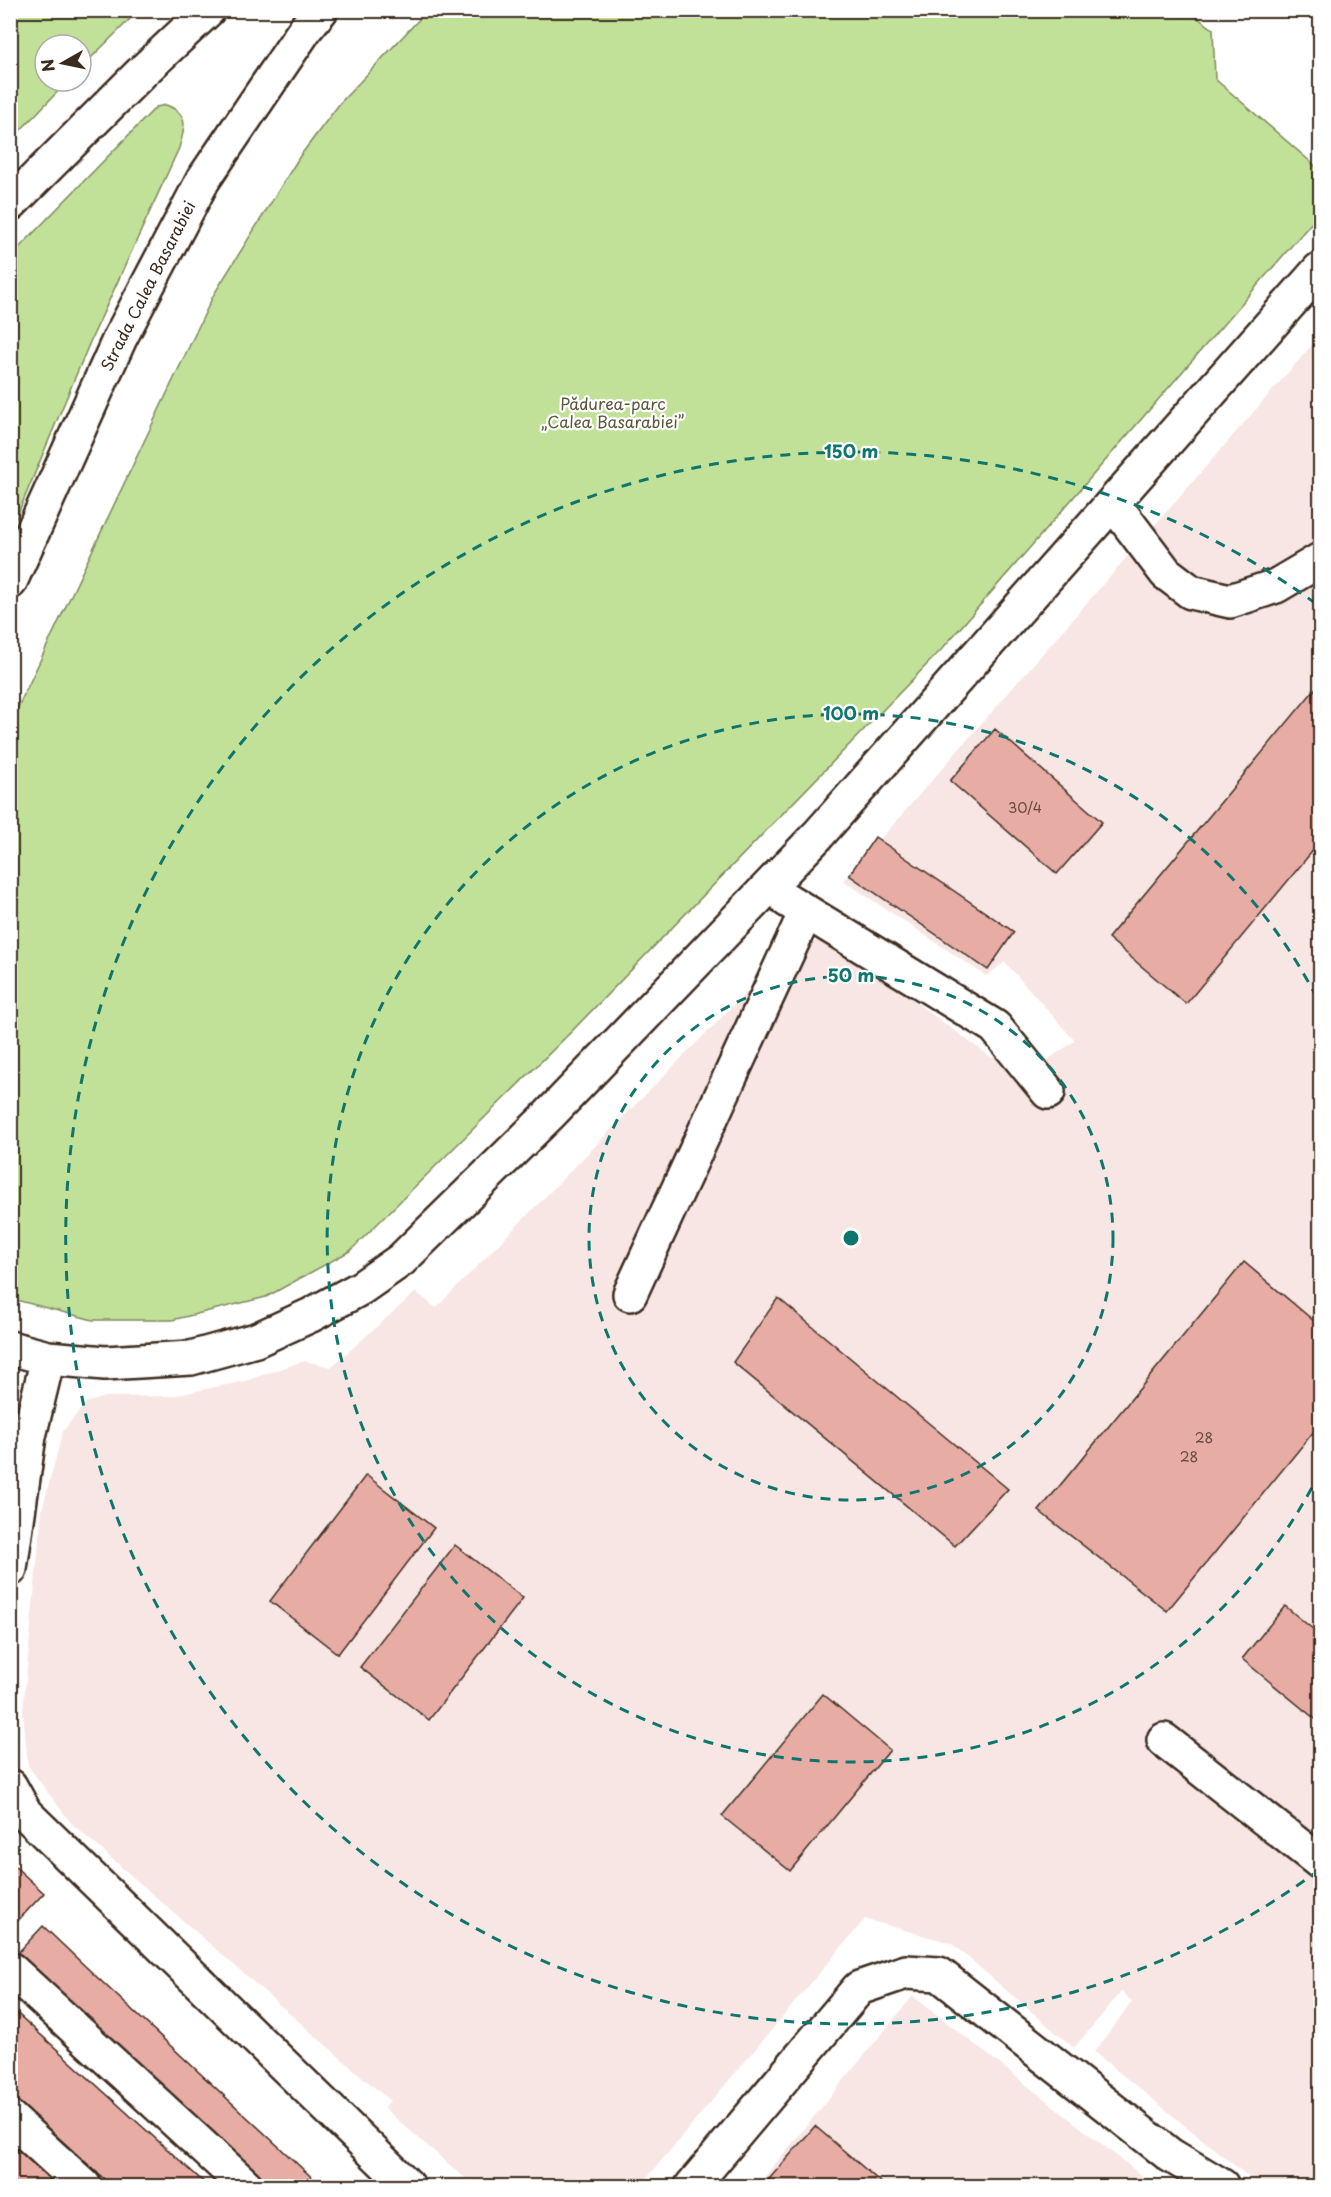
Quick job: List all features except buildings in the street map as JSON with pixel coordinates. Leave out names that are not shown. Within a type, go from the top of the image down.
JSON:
[{"type":"street","points":[[10,204],[141,73],[208,10]]},
{"type":"street","name":"Strada Calea Basarabiei","points":[[10,582],[120,338],[203,180],[306,28],[321,10]]},
{"type":"street","points":[[10,1348],[48,1358],[105,1363],[191,1358],[256,1340],[311,1315],[361,1288],[401,1260],[517,1147],[818,835],[1320,269]]},
{"type":"street","points":[[1113,503],[1166,573],[1191,592],[1230,601],[1276,586],[1320,560]]},
{"type":"street","points":[[768,887],[995,1027],[1048,1092]]},
{"type":"street","points":[[630,1294],[806,912]]},
{"type":"street","points":[[10,1569],[28,1436],[48,1358]]},
{"type":"street","points":[[1164,1740],[1320,1862]]},
{"type":"street","points":[[10,1786],[25,1813],[408,2187]]},
{"type":"street","points":[[10,1970],[246,2187]]},
{"type":"street","points":[[692,2187],[859,1988],[906,1972],[939,1974],[1170,2156],[1222,2187]]},
{"type":"street","points":[[10,2118],[84,2187]]},
{"type":"shaded area","points":[[1320,336],[1320,2186],[1260,2186],[1094,2052],[1132,2002],[1122,1991],[1074,2048],[951,1943],[865,1919],[640,2186],[474,2186],[384,2108],[390,2101],[72,1824],[28,1766],[23,1711],[42,1510],[63,1431],[86,1403],[105,1397],[172,1396],[245,1381],[304,1361],[331,1367],[416,1292],[436,1308],[772,966],[825,936],[992,1058],[1002,1048],[1031,1071],[1075,1041],[1005,962],[986,976],[844,881]]},
{"type":"shaded area","points":[[913,1996],[1155,2186],[757,2186]]},
{"type":"green space","points":[[11,10],[138,11],[93,56],[93,33],[33,33],[33,93],[56,93],[11,140]]},
{"type":"green space","name":"Pădurea-parc „Calea Basarabiei”","points":[[427,11],[1188,11],[1213,29],[1215,79],[1320,170],[1320,213],[942,649],[573,1030],[350,1251],[266,1297],[172,1320],[93,1320],[12,1299],[11,722],[214,294],[300,156],[340,103]]},
{"type":"green space","points":[[166,105],[179,113],[184,122],[179,148],[90,342],[11,530],[11,256],[156,107]]}]
